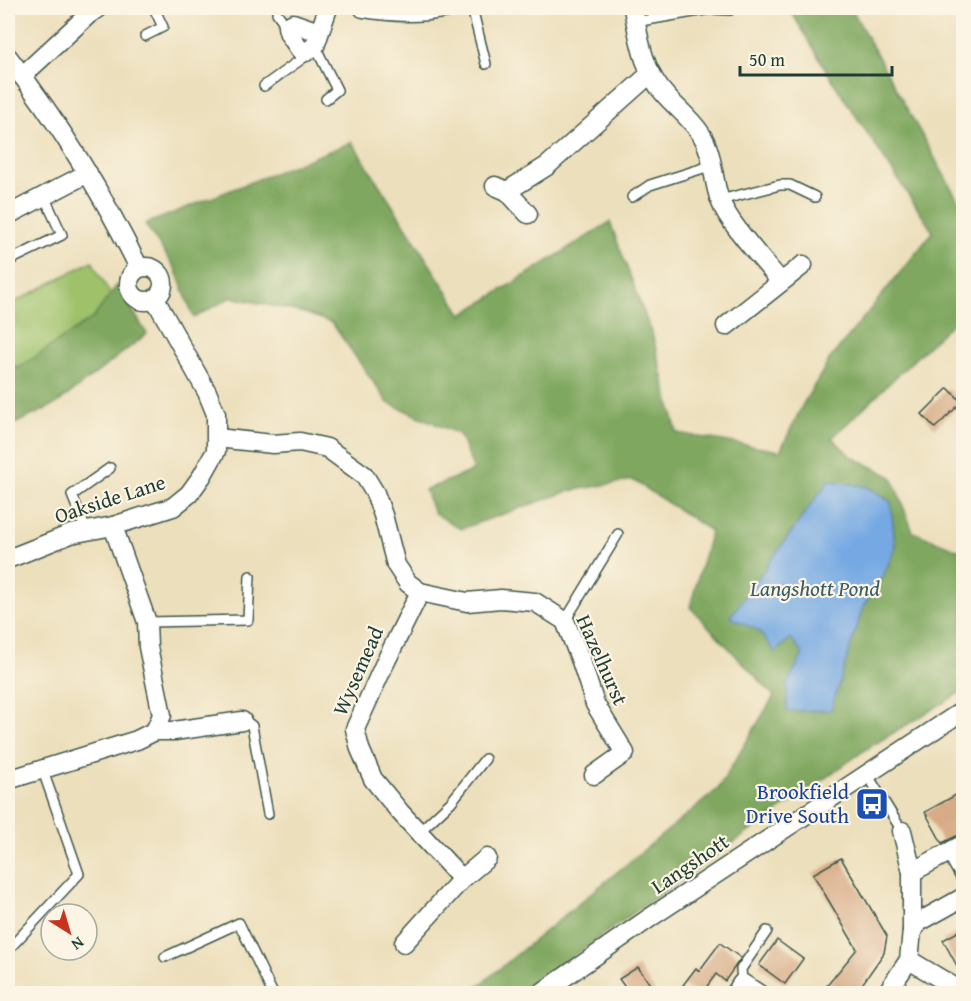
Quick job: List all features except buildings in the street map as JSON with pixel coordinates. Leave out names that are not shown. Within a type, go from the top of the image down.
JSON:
[{"type":"street","points":[[282,20],[293,23],[313,43],[328,8]]},
{"type":"street","points":[[363,8],[405,13],[430,12],[448,8]]},
{"type":"street","points":[[22,76],[91,10]]},
{"type":"street","points":[[634,15],[642,55],[651,73],[665,95],[686,114],[702,135],[713,165],[720,200],[730,219],[780,281]]},
{"type":"street","points":[[8,57],[88,173],[118,225],[139,268]]},
{"type":"street","points":[[528,214],[501,188],[547,166],[651,73]]},
{"type":"street","points":[[8,214],[88,173]]},
{"type":"street","points":[[726,326],[803,265]]},
{"type":"street","points":[[147,267],[156,270],[161,276],[163,285],[161,293],[155,299],[146,302],[137,299],[130,292],[128,283],[132,274],[139,268],[147,267]]},
{"type":"street","name":"Oakside Lane","points":[[8,559],[71,534],[113,526],[173,507],[189,494],[202,476],[216,451],[216,414],[207,392],[155,299]]},
{"type":"street","points":[[217,438],[273,444],[300,442],[327,448],[364,475],[375,493],[383,515],[396,565],[408,583],[420,592]]},
{"type":"street","points":[[113,526],[147,622],[158,723]]},
{"type":"street","name":"Hazelhurst","points":[[420,592],[467,602],[501,599],[534,602],[565,621],[595,704],[625,753],[594,775]]},
{"type":"street","name":"Wysemead","points":[[420,592],[355,729],[360,749],[373,778],[462,879]]},
{"type":"street","name":"Langshott","points":[[540,993],[651,916],[963,710]]},
{"type":"street","points":[[158,723],[174,731],[242,721]]},
{"type":"street","points":[[8,780],[137,740],[158,723]]},
{"type":"street","points":[[886,993],[909,960],[912,931],[912,872],[902,831]]},
{"type":"street","points":[[912,872],[963,844]]},
{"type":"street","points":[[404,943],[462,879],[487,858]]},
{"type":"street","points":[[912,931],[919,922],[963,897]]},
{"type":"street","points":[[909,960],[957,987]]},
{"type":"street","points":[[738,988],[759,993]]},
{"type":"lane","points":[[145,36],[163,27],[154,8]]},
{"type":"lane","points":[[472,8],[486,64]]},
{"type":"lane","points":[[634,15],[711,9],[730,10]]},
{"type":"lane","points":[[264,86],[303,58],[313,43],[337,90],[326,99]]},
{"type":"lane","points":[[632,197],[650,185],[713,165]]},
{"type":"lane","points":[[720,200],[780,185],[790,185],[815,197]]},
{"type":"lane","points":[[8,261],[62,235],[44,196]]},
{"type":"lane","points":[[86,530],[72,495],[110,468]]},
{"type":"lane","points":[[565,621],[618,534]]},
{"type":"lane","points":[[147,622],[248,620],[250,576]]},
{"type":"lane","points":[[242,721],[252,726],[268,814]]},
{"type":"lane","points":[[419,832],[450,802],[484,759]]},
{"type":"lane","points":[[8,950],[79,874],[43,771]]},
{"type":"lane","points":[[867,774],[902,831]]},
{"type":"lane","points":[[947,853],[963,883]]},
{"type":"lane","points":[[165,957],[239,923],[273,993]]},
{"type":"lane","points":[[738,988],[741,969],[767,931]]},
{"type":"green space","points":[[789,8],[851,8],[963,209],[964,312],[832,438],[851,456],[892,477],[913,532],[963,552],[963,691],[868,748],[520,993],[470,993],[718,789],[774,696],[690,607],[711,531],[633,480],[569,491],[461,529],[434,513],[425,490],[474,470],[459,434],[388,403],[332,323],[304,313],[231,297],[194,318],[175,268],[145,224],[352,142],[462,315],[610,222],[653,337],[677,433],[780,451],[803,404],[830,359],[933,232],[834,83]]},
{"type":"green space","points":[[92,261],[127,325],[20,383],[8,360],[8,306]]},
{"type":"green space","points":[[117,285],[147,334],[56,404],[8,427],[8,358],[17,369],[94,317]]},
{"type":"water","name":"Langshott Pond","points":[[829,480],[868,487],[891,502],[895,547],[884,575],[863,607],[831,710],[787,711],[787,684],[803,654],[791,638],[775,652],[759,631],[730,617]]},
{"type":"place","name":"Brookfield Drive South","points":[[872,804]]}]
